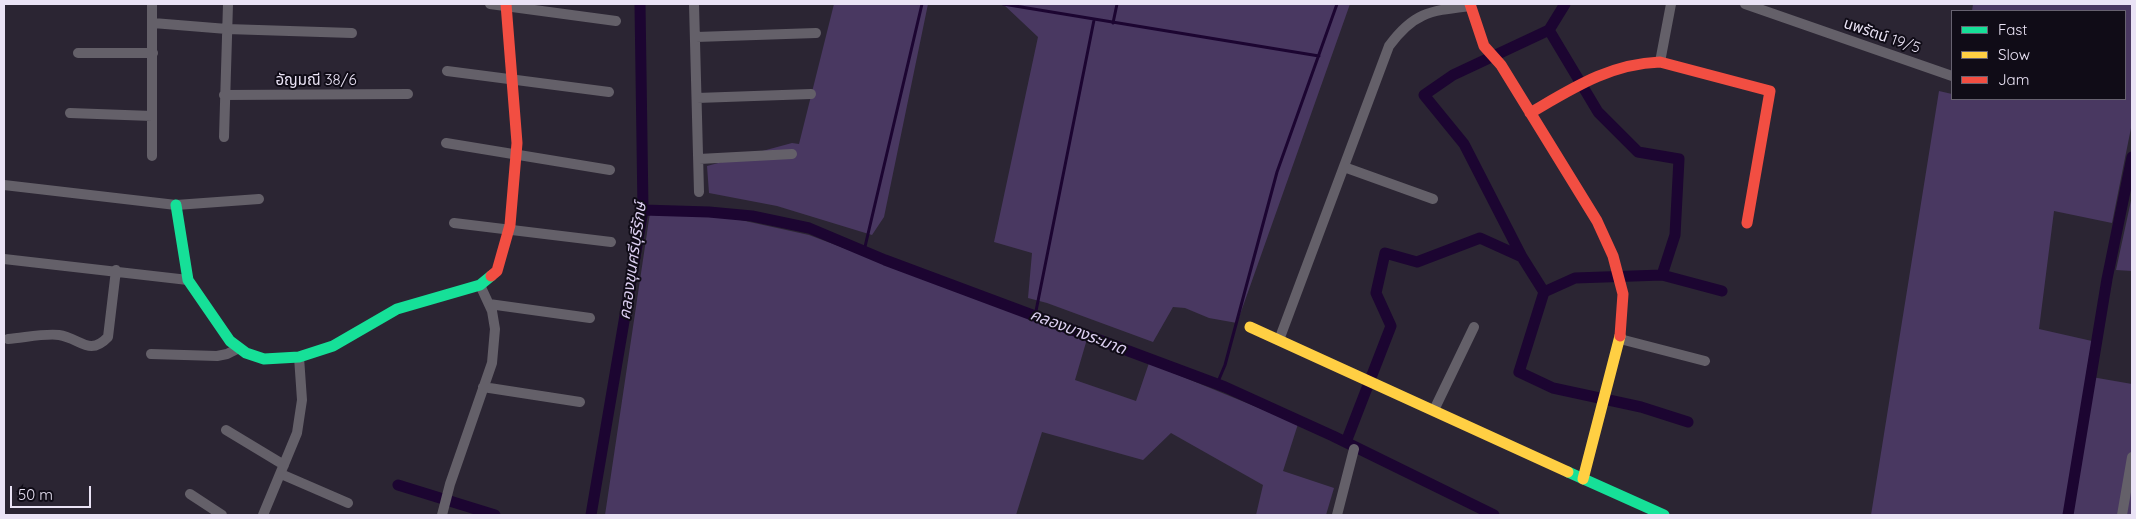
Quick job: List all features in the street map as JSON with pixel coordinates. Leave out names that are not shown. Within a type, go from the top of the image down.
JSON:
[{"type":"street","points":[[152,4],[154,23],[152,156]]},
{"type":"street","points":[[224,136],[228,4]]},
{"type":"street","points":[[490,4],[616,21]]},
{"type":"street","points":[[694,4],[699,192]]},
{"type":"street","points":[[1660,62],[1671,4]]},
{"type":"street","name":"นพรัตน์ 19/5","points":[[1745,4],[1951,76]]},
{"type":"street","points":[[176,205],[188,280],[230,341],[246,353],[264,359],[299,357],[333,346],[397,309],[480,285],[497,271],[508,230],[516,155],[517,143],[506,5]]},
{"type":"street","points":[[1279,340],[1389,46],[1402,29],[1422,15],[1438,10],[1470,5],[1484,46],[1501,65],[1597,221],[1614,256],[1622,294],[1620,338],[1583,479]]},
{"type":"street","points":[[154,23],[227,29],[352,33]]},
{"type":"street","points":[[696,37],[816,33]]},
{"type":"street","points":[[78,53],[153,53]]},
{"type":"street","points":[[1530,113],[1597,74],[1627,64],[1645,62],[1660,62],[1770,91],[1746,223]]},
{"type":"street","points":[[447,71],[608,92]]},
{"type":"street","name":"อัญมณี 38/6","points":[[224,95],[408,94]]},
{"type":"street","points":[[696,98],[811,94]]},
{"type":"street","points":[[70,113],[152,116]]},
{"type":"street","points":[[446,143],[610,170]]},
{"type":"street","points":[[699,160],[792,154]]},
{"type":"street","points":[[1344,167],[1433,198]]},
{"type":"street","points":[[4,185],[176,205],[259,199]]},
{"type":"street","points":[[454,223],[611,242]]},
{"type":"street","points":[[4,259],[116,270],[188,280]]},
{"type":"street","points":[[8,339],[59,335],[92,346],[101,345],[108,337],[116,270]]},
{"type":"street","points":[[442,515],[450,484],[492,363],[495,329],[489,304],[480,285]]},
{"type":"street","points":[[489,304],[590,318]]},
{"type":"street","points":[[1250,327],[1664,515]]},
{"type":"street","points":[[1434,410],[1474,327]]},
{"type":"street","points":[[1620,338],[1705,361]]},
{"type":"street","points":[[151,354],[217,356],[227,354],[239,348]]},
{"type":"street","points":[[263,515],[297,433],[302,400],[299,357]]},
{"type":"street","points":[[483,387],[580,402]]},
{"type":"street","points":[[226,430],[282,470],[348,503]]},
{"type":"street","points":[[1337,515],[1354,449]]},
{"type":"street","points":[[2122,515],[2132,456]]},
{"type":"street","points":[[190,494],[222,515]]},
{"type":"shaded area","points":[[834,4],[928,4],[884,217],[872,235],[777,206],[709,193],[707,166],[792,143],[799,144]]},
{"type":"shaded area","points":[[1003,4],[1350,4],[1237,323],[1209,318],[1185,308],[1173,307],[1153,342],[1047,303],[1028,298],[1032,253],[994,242],[1038,37]]},
{"type":"shaded area","points":[[1973,4],[2132,4],[2132,123],[2112,223],[2054,211],[2039,329],[2092,341],[2086,376],[2132,384],[2132,515],[1871,515],[1939,91],[1951,94],[1951,100],[2126,100],[2126,10],[1972,10]]},
{"type":"shaded area","points":[[2132,196],[2132,271],[2116,270]]},
{"type":"shaded area","points":[[651,206],[736,219],[809,235],[1087,339],[1075,380],[1136,401],[1149,363],[1298,424],[1283,471],[1334,488],[1326,515],[1256,515],[1263,485],[1171,433],[1143,460],[1042,432],[1016,515],[605,515]]},
{"type":"waterway","name":"คลองขุนศรีบุรีรักษ์","points":[[591,515],[643,210],[640,4]]},
{"type":"waterway","points":[[864,251],[922,4]]},
{"type":"waterway","points":[[1003,4],[1319,56]]},
{"type":"waterway","points":[[1113,23],[1117,4]]},
{"type":"waterway","points":[[1217,384],[1225,365],[1277,172],[1337,4]]},
{"type":"waterway","points":[[1522,257],[1464,144],[1424,95],[1453,75],[1549,30],[1565,4]]},
{"type":"waterway","points":[[1035,316],[1094,20]]},
{"type":"waterway","points":[[1549,30],[1598,112],[1638,152],[1679,159],[1675,235],[1662,275],[1722,291]]},
{"type":"waterway","points":[[2068,515],[2107,279],[2132,157]]},
{"type":"waterway","name":"คลองบางระมาด","points":[[643,210],[709,212],[752,216],[809,228],[885,260],[1225,387],[1333,436],[1494,515]]},
{"type":"waterway","points":[[1346,442],[1391,326],[1376,293],[1385,253],[1417,262],[1480,238],[1522,257],[1544,292],[1519,372],[1553,388],[1641,407],[1688,422]]},
{"type":"waterway","points":[[1544,292],[1575,278],[1662,275]]},
{"type":"waterway","points":[[398,485],[495,515]]},
{"type":"traffic: fast","points":[[176,205],[188,280],[230,341],[246,353],[264,359],[299,357],[333,346],[397,309],[480,285],[491,276]]},
{"type":"traffic: fast","points":[[1568,472],[1664,515]]},
{"type":"traffic: slow","points":[[1250,327],[1568,472]]},
{"type":"traffic: slow","points":[[1583,479],[1620,336]]},
{"type":"traffic: jam","points":[[491,276],[497,271],[510,225],[517,143],[506,4]]},
{"type":"traffic: jam","points":[[1470,4],[1484,46],[1501,65],[1597,221],[1613,256],[1623,294],[1620,336]]},
{"type":"traffic: jam","points":[[1530,113],[1577,86],[1608,72],[1624,67],[1660,62],[1770,91],[1747,223]]}]
